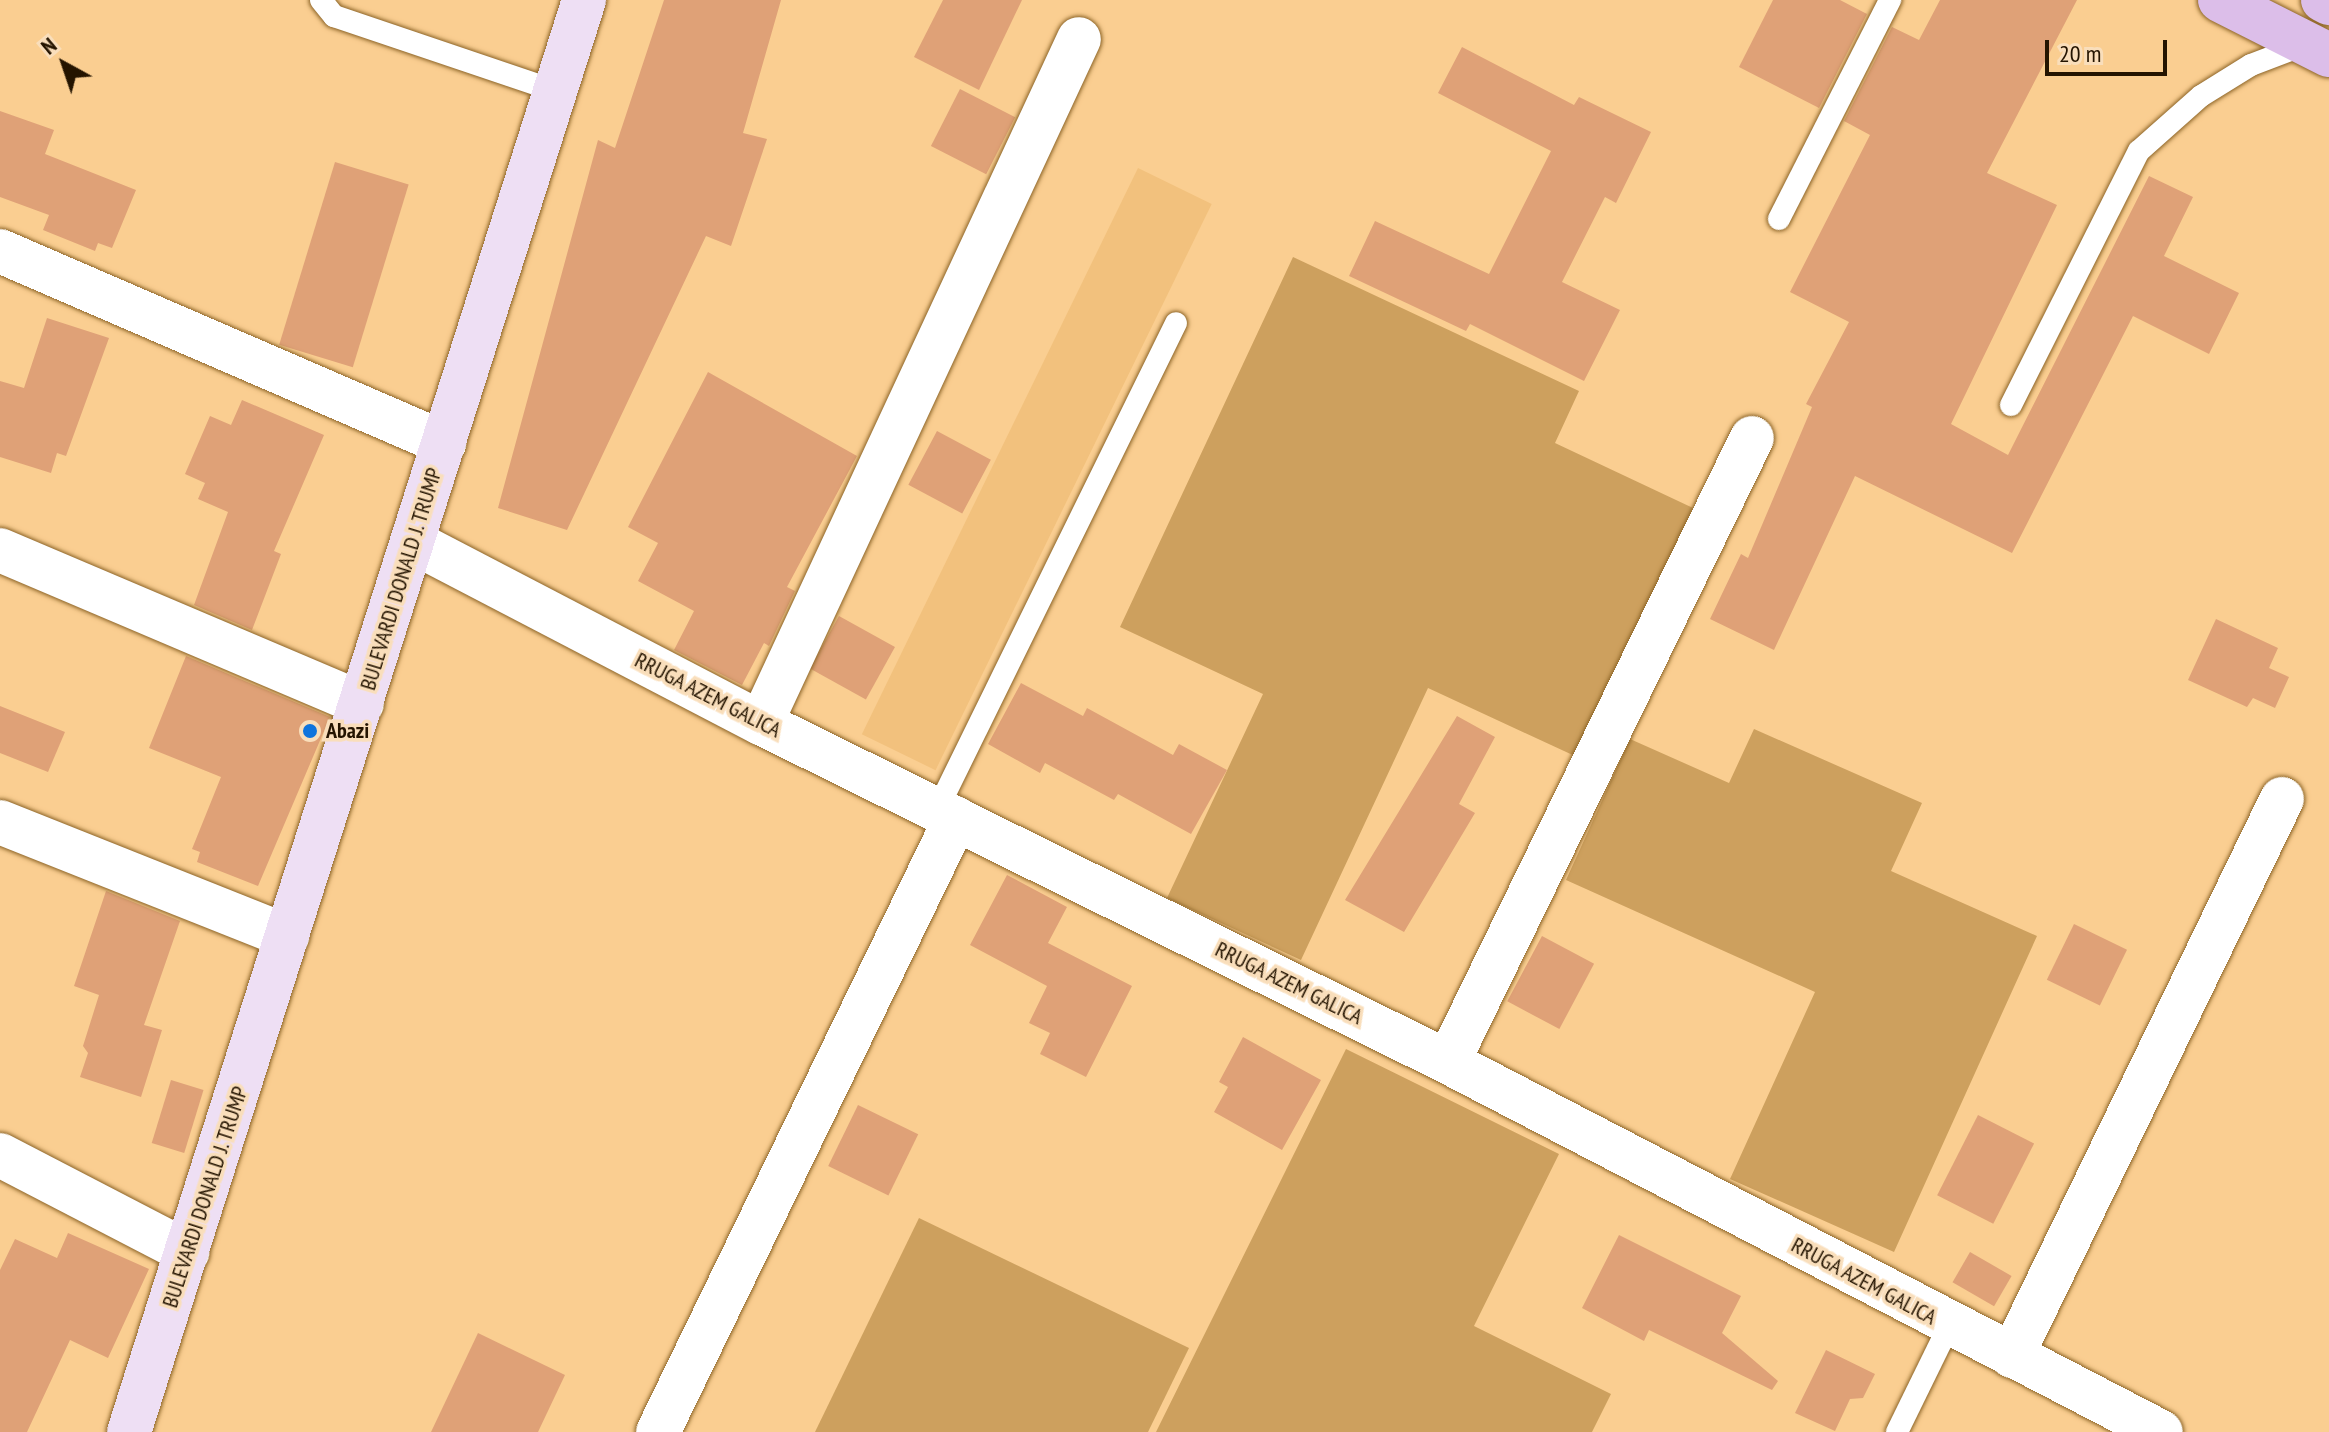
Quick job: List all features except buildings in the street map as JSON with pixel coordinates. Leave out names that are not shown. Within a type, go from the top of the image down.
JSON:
[{"type":"main road","name":"BULEVARDI DONALD J. TRUMP","points":[[129,1432],[584,0]]},
{"type":"main road","points":[[2220,0],[2318,49]]},
{"type":"main road","points":[[2323,0],[2329,3]]},
{"type":"street","points":[[761,723],[1079,39]]},
{"type":"street","points":[[0,251],[444,443]]},
{"type":"street","points":[[1448,1062],[1752,438]]},
{"type":"street","name":"RRUGA AZEM GALICA","points":[[413,542],[761,723],[1448,1062],[1949,1326],[2161,1432]]},
{"type":"street","points":[[0,550],[362,704]]},
{"type":"street","points":[[2012,1356],[2282,799]]},
{"type":"street","points":[[658,1432],[947,813]]},
{"type":"street","points":[[0,822],[287,936]]},
{"type":"street","points":[[0,1155],[187,1252]]},
{"type":"lane","points":[[321,0],[334,16],[555,91]]},
{"type":"lane","points":[[1779,219],[1890,0]]},
{"type":"lane","points":[[2011,405],[2139,151],[2201,96],[2251,65],[2318,49]]},
{"type":"lane","points":[[947,813],[1176,323]]},
{"type":"lane","points":[[1897,1432],[1949,1326]]},
{"type":"shaded area","points":[[1138,168],[1212,204],[936,770],[862,734]]},
{"type":"shaded area","points":[[1293,257],[1579,391],[1555,443],[1693,508],[1577,757],[1428,688],[1301,960],[1167,898],[1263,694],[1120,627]]},
{"type":"shaded area","points":[[1754,729],[1922,803],[1891,871],[2037,936],[1894,1252],[1730,1179],[1815,992],[1566,880],[1630,739],[1729,783]]},
{"type":"shaded area","points":[[1346,1049],[1559,1154],[1474,1326],[1611,1394],[1592,1432],[1156,1432]]},
{"type":"shaded area","points":[[919,1218],[1189,1348],[1148,1432],[815,1432]]},
{"type":"place","name":"Abazi","points":[[310,731]]}]
